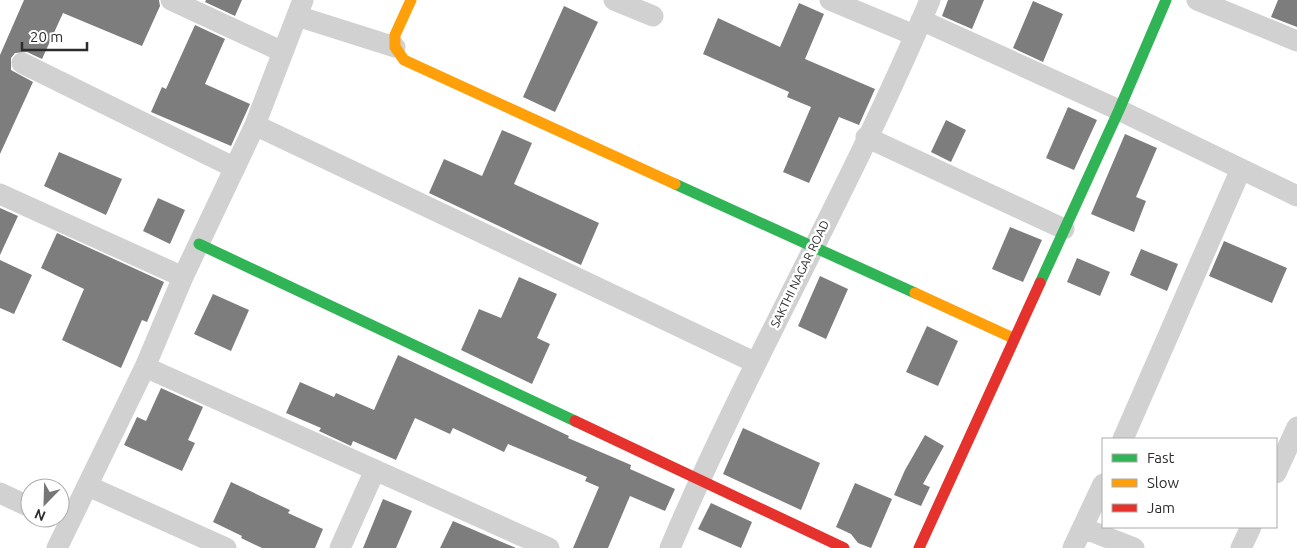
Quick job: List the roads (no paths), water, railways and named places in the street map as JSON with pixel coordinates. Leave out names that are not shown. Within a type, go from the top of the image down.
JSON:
[{"type":"street","points":[[171,0],[283,52]]},
{"type":"street","points":[[395,47],[395,36],[411,0]]},
{"type":"street","points":[[614,0],[653,16]]},
{"type":"street","points":[[830,0],[918,28],[1119,110],[1297,196]]},
{"type":"street","name":"SAKTHI NAGAR ROAD","points":[[670,548],[700,478],[814,247],[930,0]]},
{"type":"street","points":[[919,548],[1013,338],[1119,110],[1166,0]]},
{"type":"street","points":[[1197,0],[1297,41]]},
{"type":"street","points":[[70,510],[88,486],[145,367],[183,277],[255,125],[300,8],[395,47],[404,60],[1013,338]]},
{"type":"street","points":[[22,63],[235,168]]},
{"type":"street","points":[[255,125],[756,363]]},
{"type":"street","points":[[866,137],[1064,229]]},
{"type":"street","points":[[1123,438],[1241,170]]},
{"type":"street","points":[[0,194],[183,277]]},
{"type":"street","points":[[200,244],[700,478],[844,548]]},
{"type":"street","points":[[145,367],[549,548]]},
{"type":"street","points":[[1277,471],[1297,427]]},
{"type":"street","points":[[340,548],[374,470]]},
{"type":"street","points":[[88,486],[226,548]]},
{"type":"street","points":[[1073,548],[1102,486]]},
{"type":"street","points":[[0,493],[20,502]]},
{"type":"street","points":[[57,548],[61,528]]},
{"type":"street","points":[[1083,528],[1134,548]]},
{"type":"street","points":[[1241,548],[1251,528]]}]
